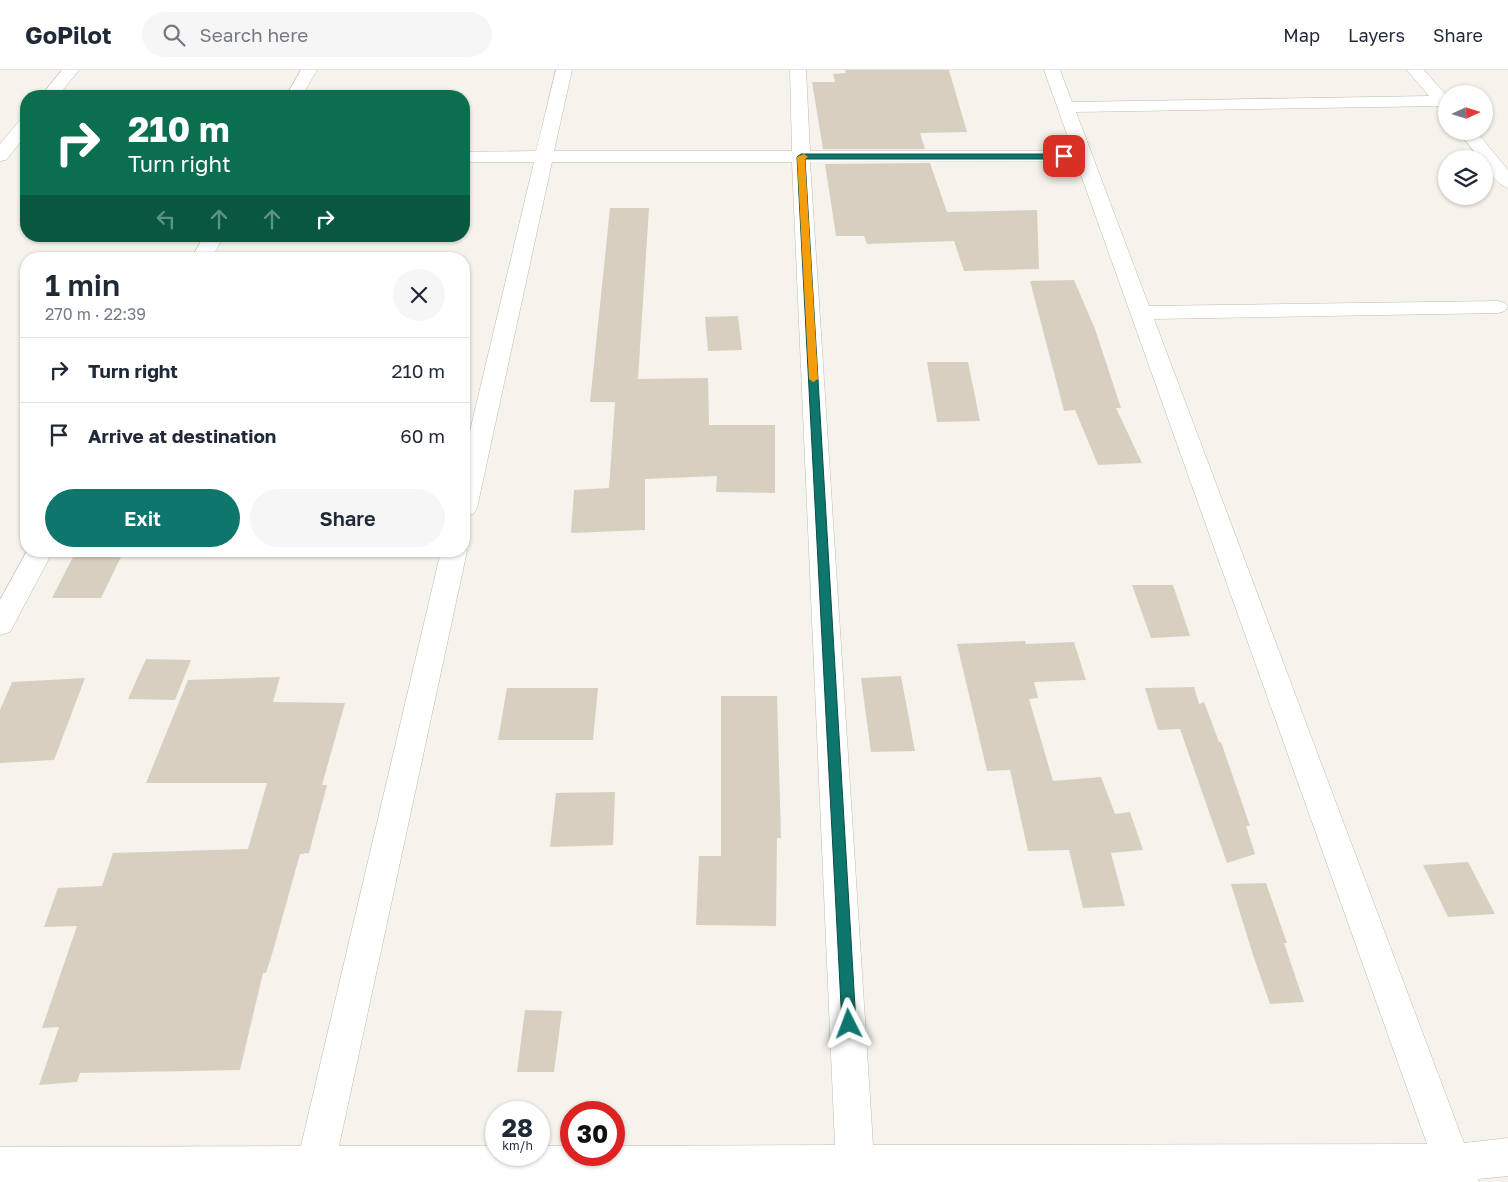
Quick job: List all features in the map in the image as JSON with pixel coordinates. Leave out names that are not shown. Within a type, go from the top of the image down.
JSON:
[{"type":"street","points":[[54,90],[71,70]]},
{"type":"street","points":[[297,90],[308,70]]},
{"type":"street","points":[[470,482],[546,157],[564,70]]},
{"type":"street","points":[[798,70],[801,157],[856,1173]]},
{"type":"street","points":[[1052,70],[1457,1172]]},
{"type":"street","points":[[1415,70],[1438,96]]},
{"type":"street","points":[[1065,107],[1438,103]]},
{"type":"street","points":[[6,157],[20,134]]},
{"type":"street","points":[[1474,140],[1508,182]]},
{"type":"street","points":[[470,157],[1083,156]]},
{"type":"street","points":[[1141,313],[1498,307]]},
{"type":"street","points":[[0,625],[37,557]]},
{"type":"street","points":[[313,1174],[453,557]]},
{"type":"street","points":[[0,1166],[313,1174],[1457,1172],[1508,1157]]},
{"type":"building","points":[[845,70],[949,70],[967,132],[920,133],[925,149],[823,149],[812,82],[835,82],[833,74],[846,73]]},
{"type":"building","points":[[930,163],[947,212],[1037,210],[1039,269],[964,271],[954,241],[867,244],[864,236],[836,236],[825,164]]},
{"type":"building","points":[[610,208],[649,208],[638,379],[708,378],[709,425],[775,425],[775,493],[716,492],[717,476],[645,479],[645,530],[571,533],[574,490],[609,488],[615,402],[590,402]]},
{"type":"building","points":[[1074,280],[1095,329],[1121,408],[1116,408],[1142,463],[1098,465],[1075,410],[1064,411],[1030,281]]},
{"type":"building","points":[[738,316],[742,350],[708,351],[705,317]]},
{"type":"building","points":[[927,362],[968,362],[980,421],[937,422]]},
{"type":"building","points":[[73,557],[121,557],[101,598],[52,598]]},
{"type":"building","points":[[1132,585],[1173,585],[1190,636],[1151,638]]},
{"type":"building","points":[[1025,641],[1026,644],[1074,642],[1086,680],[1034,682],[1038,698],[1029,699],[1053,781],[1101,777],[1115,814],[1130,812],[1143,850],[1111,853],[1125,906],[1083,908],[1069,850],[1028,851],[1010,770],[987,771],[957,644]]},
{"type":"building","points":[[146,659],[191,660],[175,700],[128,699]]},
{"type":"building","points":[[901,676],[915,751],[871,752],[861,678]]},
{"type":"building","points":[[280,677],[273,702],[345,703],[322,785],[327,785],[309,853],[300,854],[273,951],[266,973],[263,973],[240,1070],[80,1073],[77,1082],[39,1085],[59,1027],[42,1028],[77,926],[44,927],[58,888],[102,886],[113,853],[248,849],[267,783],[146,783],[188,680]]},
{"type":"building","points":[[85,678],[54,760],[0,763],[0,710],[12,682]]},
{"type":"building","points":[[1194,687],[1199,704],[1204,702],[1219,742],[1221,742],[1250,826],[1246,826],[1255,854],[1227,863],[1180,729],[1158,730],[1145,688]]},
{"type":"building","points":[[507,688],[598,688],[593,740],[498,740]]},
{"type":"building","points":[[721,696],[777,696],[781,838],[777,838],[776,926],[696,925],[699,856],[721,856]]},
{"type":"building","points":[[615,792],[613,845],[550,847],[556,793]]},
{"type":"building","points":[[1468,862],[1495,914],[1448,917],[1423,865]]},
{"type":"building","points":[[1266,883],[1287,943],[1284,943],[1304,1002],[1270,1004],[1231,884]]},
{"type":"building","points":[[525,1010],[562,1011],[554,1072],[517,1072]]},
{"type":"slow traffic","points":[[804,157],[801,157],[813,379]]},
{"type":"route","points":[[849,1024],[801,157],[1064,156]]}]
